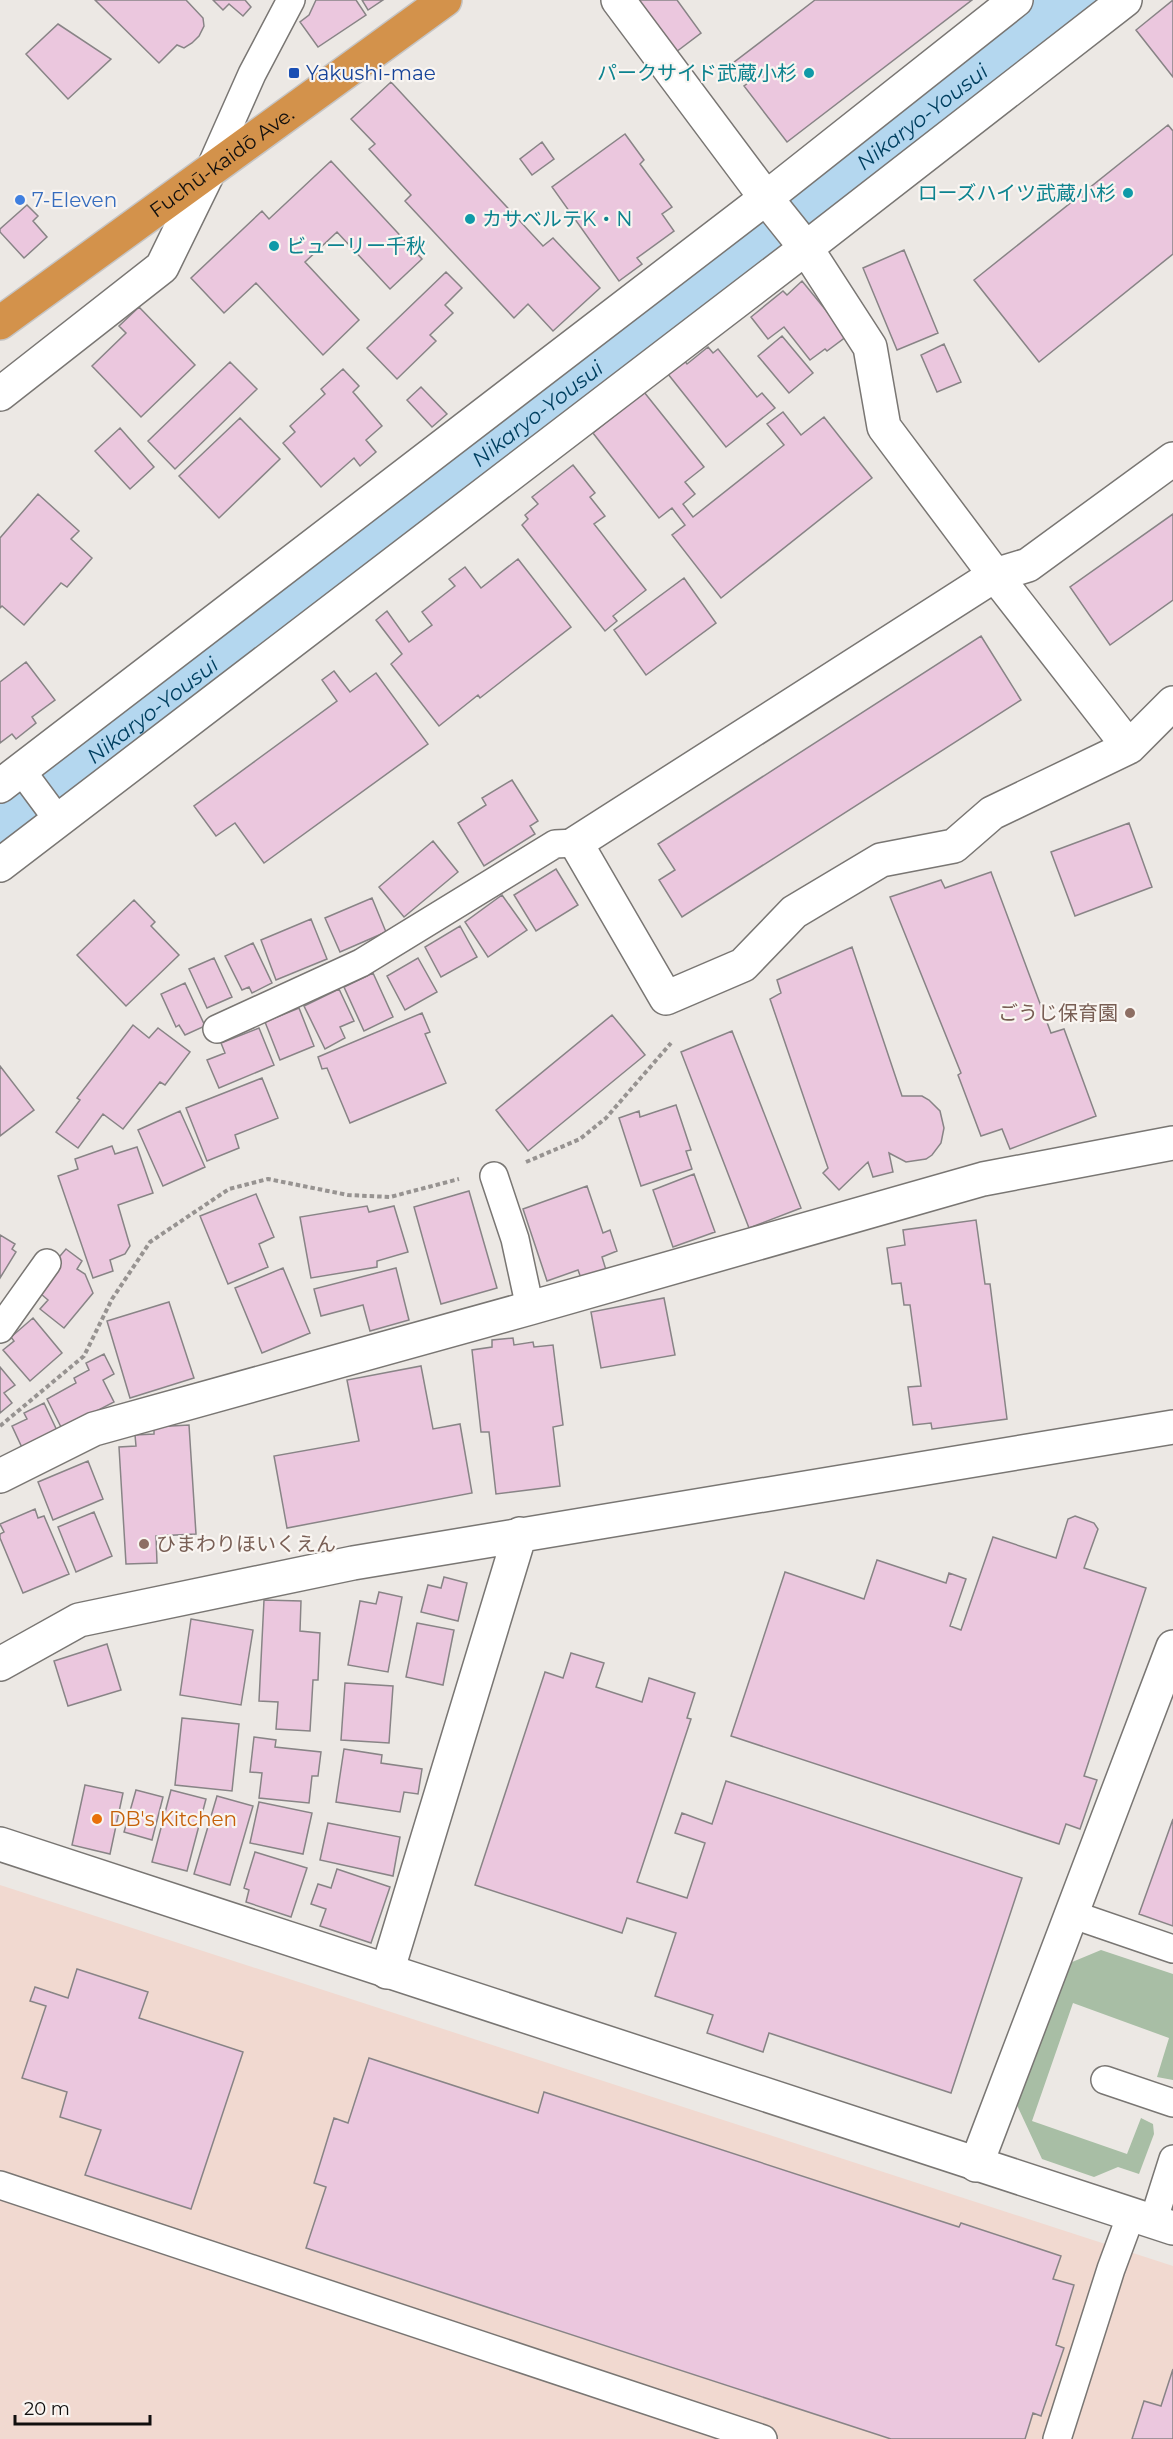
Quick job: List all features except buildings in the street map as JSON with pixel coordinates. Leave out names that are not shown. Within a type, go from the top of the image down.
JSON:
[{"type":"highway","name":"Fuchū-kaidō Ave.","points":[[0,323],[445,0]]},
{"type":"street","points":[[618,0],[801,242],[870,347],[884,427],[995,575],[1129,747]]},
{"type":"street","points":[[11,778],[771,204],[1016,0]]},
{"type":"street","points":[[0,865],[801,242],[1125,0]]},
{"type":"street","points":[[0,394],[162,267],[208,173]]},
{"type":"street","points":[[1173,459],[1028,565],[995,575],[576,843],[666,998],[744,965],[794,912],[881,860],[954,846],[992,813],[1129,747],[1173,703]]},
{"type":"street","points":[[0,1476],[94,1429],[983,1179],[1173,1143]]},
{"type":"street","points":[[0,1664],[79,1620],[353,1563],[1173,1427]]},
{"type":"street","points":[[387,1972],[520,1534]]},
{"type":"street","points":[[976,2165],[1173,1647]]},
{"type":"street","points":[[0,1844],[1152,2222]]},
{"type":"lane","points":[[208,173],[252,74],[291,0]]},
{"type":"lane","points":[[11,778],[58,820]]},
{"type":"lane","points":[[217,1029],[361,963],[555,844],[576,843]]},
{"type":"lane","points":[[494,1176],[515,1239],[530,1308]]},
{"type":"lane","points":[[0,1329],[47,1263]]},
{"type":"lane","points":[[1071,1914],[1173,1949]]},
{"type":"lane","points":[[1105,2080],[1173,2103]]},
{"type":"lane","points":[[1057,2439],[1111,2270],[1152,2222],[1173,2159]]},
{"type":"lane","points":[[0,2186],[764,2439]]},
{"type":"path","points":[[0,1426],[84,1356],[112,1299],[150,1242],[229,1189],[268,1179],[348,1195],[390,1197],[452,1180],[494,1176],[580,1139],[606,1118],[671,1043]]},
{"type":"shaded area","points":[[0,1885],[1173,2266],[1173,2439],[0,2439]]},
{"type":"green space","points":[[1101,1950],[1173,1974],[1173,2080],[1157,2077],[1169,2038],[1073,2003],[1032,2121],[1127,2154],[1141,2118],[1153,2124],[1154,2134],[1139,2174],[1118,2167],[1094,2177],[1042,2159],[1016,2103],[1065,1965]]},
{"type":"waterway","name":"Nikaryo-Yousui","points":[[0,827],[1073,0]]},
{"type":"place","name":"Yakushi-mae","points":[[294,73]]},
{"type":"place","name":"パークサイド武蔵小杉","points":[[809,73]]},
{"type":"place","name":"ローズハイツ武蔵小杉","points":[[1128,193]]},
{"type":"place","name":"7-Eleven","points":[[20,200]]},
{"type":"place","name":"カサベルテK・N","points":[[470,219]]},
{"type":"place","name":"ビューリー千秋","points":[[274,246]]},
{"type":"place","name":"ごうじ保育園","points":[[1130,1013]]},
{"type":"place","name":"ひまわりほいくえん","points":[[144,1544]]},
{"type":"place","name":"DB's Kitchen","points":[[97,1819]]}]
